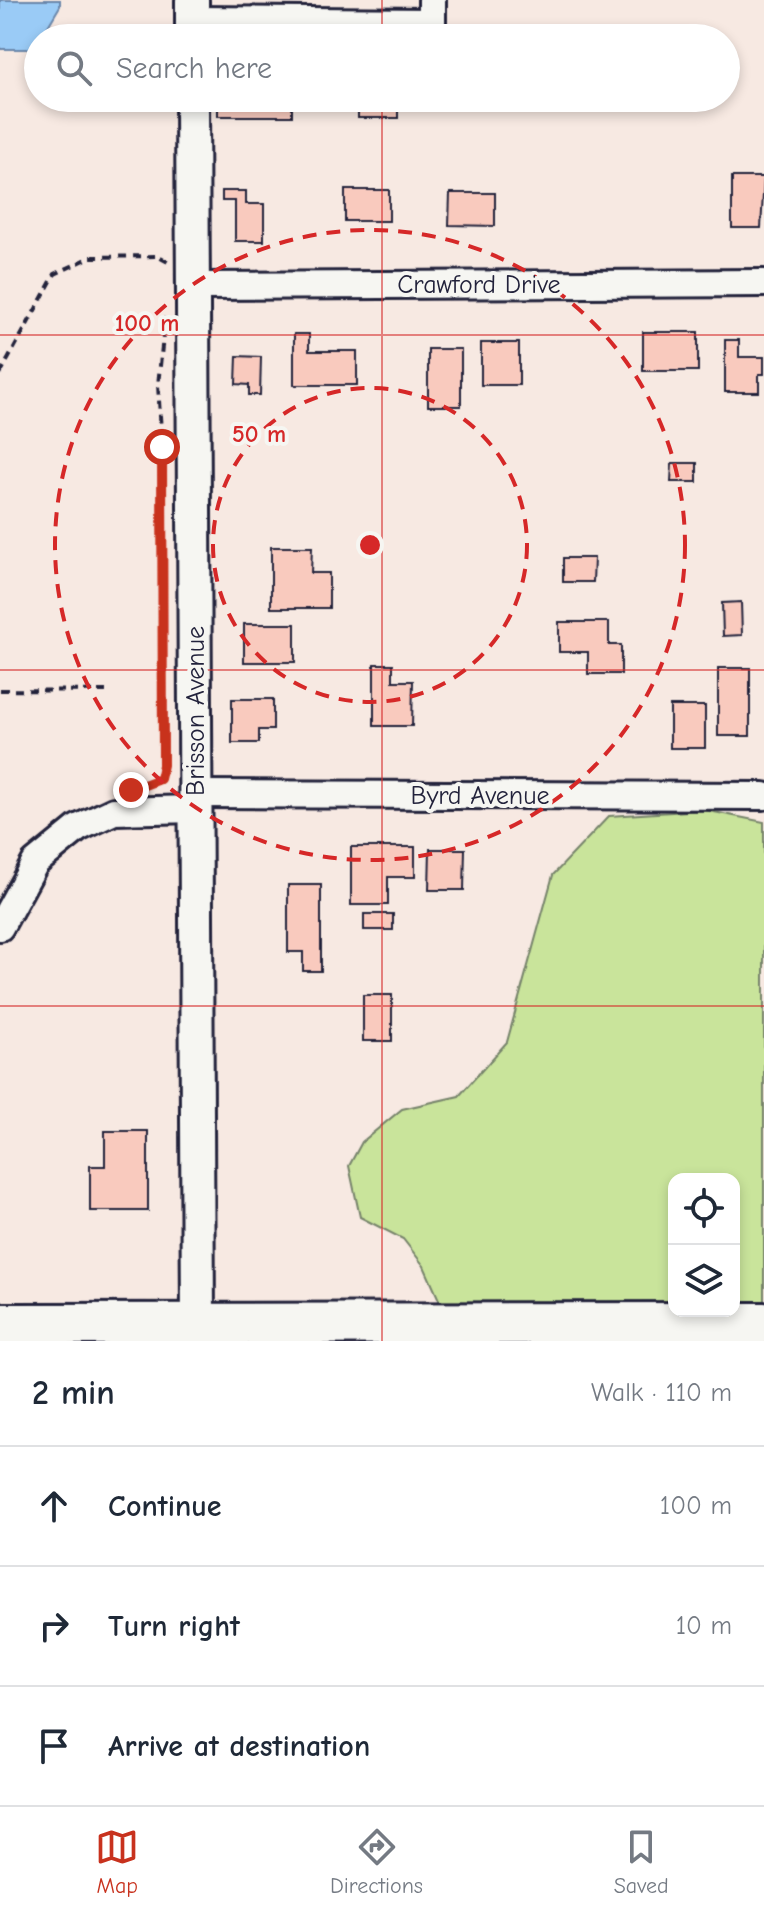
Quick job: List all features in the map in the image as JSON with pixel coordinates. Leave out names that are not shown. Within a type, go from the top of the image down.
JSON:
[{"type":"main road","points":[[0,1324],[764,1323]]},
{"type":"street","points":[[192,19],[432,11]]},
{"type":"street","name":"Brisson Avenue","points":[[192,112],[198,1324]]},
{"type":"street","name":"Crawford Drive","points":[[194,275],[764,283]]},
{"type":"street","name":"Byrd Avenue","points":[[0,927],[35,863],[78,828],[114,811],[195,802],[764,796]]},
{"type":"path","points":[[0,374],[55,274],[91,257],[157,256],[194,275]]},
{"type":"path","points":[[131,790],[160,779],[163,765],[162,447],[158,385],[166,309]]},
{"type":"path","points":[[0,690],[111,691]]},
{"type":"green space","points":[[704,810],[764,822],[764,1311],[740,1311],[740,1173],[668,1173],[668,1311],[444,1311],[424,1266],[403,1239],[360,1217],[349,1166],[362,1142],[402,1109],[459,1096],[507,1042],[553,875],[609,816]]},
{"type":"water","points":[[0,0],[60,0],[60,6],[49,24],[24,24],[24,49],[0,49]]},
{"type":"building","points":[[218,112],[292,112],[292,116],[218,116]]},
{"type":"building","points":[[358,112],[398,112],[398,118],[358,118]]},
{"type":"building","points":[[732,177],[764,177],[761,228],[732,228]]},
{"type":"building","points":[[345,190],[389,190],[389,221],[345,221]]},
{"type":"building","points":[[222,191],[246,191],[246,204],[264,204],[264,241],[235,241],[235,201],[222,201]]},
{"type":"building","points":[[450,193],[495,193],[495,226],[449,225]]},
{"type":"building","points":[[643,332],[698,332],[698,371],[643,371]]},
{"type":"building","points":[[294,334],[309,334],[309,351],[357,351],[357,385],[294,385]]},
{"type":"building","points":[[725,340],[739,340],[739,357],[764,357],[764,374],[759,374],[759,392],[725,392]]},
{"type":"building","points":[[481,343],[519,343],[519,385],[481,385]]},
{"type":"building","points":[[428,349],[461,349],[461,406],[428,406]]},
{"type":"building","points":[[237,356],[261,357],[260,395],[249,395],[249,385],[236,384]]},
{"type":"building","points":[[672,463],[697,463],[697,482],[671,482]]},
{"type":"building","points":[[271,547],[312,547],[311,573],[329,573],[329,608],[271,608]]},
{"type":"building","points":[[563,558],[594,558],[593,582],[563,582]]},
{"type":"building","points":[[741,602],[742,635],[723,636],[722,603]]},
{"type":"building","points":[[559,622],[609,622],[609,645],[621,645],[621,674],[588,674],[588,652],[559,652]]},
{"type":"building","points":[[244,624],[295,624],[295,662],[244,662]]},
{"type":"building","points":[[374,664],[393,664],[393,681],[413,681],[412,726],[374,726]]},
{"type":"building","points":[[718,668],[750,668],[750,736],[718,736]]},
{"type":"building","points":[[232,699],[273,699],[273,730],[259,730],[259,743],[232,743]]},
{"type":"building","points":[[670,706],[705,706],[705,748],[670,748]]},
{"type":"building","points":[[351,847],[415,847],[415,877],[388,877],[388,905],[351,905]]},
{"type":"building","points":[[430,849],[465,849],[464,890],[429,890]]},
{"type":"building","points":[[288,885],[321,885],[321,971],[303,971],[303,952],[288,952]]},
{"type":"building","points":[[364,914],[393,914],[393,930],[364,930]]},
{"type":"building","points":[[363,995],[392,995],[392,1041],[363,1041]]},
{"type":"building","points":[[105,1131],[148,1131],[148,1211],[90,1211],[90,1166],[105,1166]]},
{"type":"route","points":[[131,790],[160,779],[163,765],[162,447]]}]
